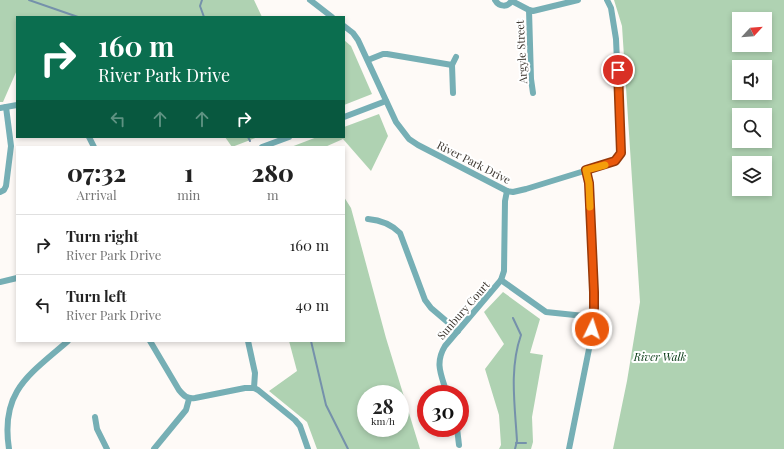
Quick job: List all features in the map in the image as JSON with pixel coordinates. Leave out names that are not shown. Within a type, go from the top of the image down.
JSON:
[{"type":"street","points":[[310,0],[331,16]]},
{"type":"street","points":[[495,0],[498,4],[503,6],[508,5],[512,0],[529,10],[537,11],[578,0]]},
{"type":"street","name":"River Park Drive","points":[[345,27],[353,33],[358,40],[396,122],[409,139],[507,191],[519,191],[615,161],[621,153],[616,39],[611,8],[607,0]]},
{"type":"street","name":"Argyle Street","points":[[529,10],[531,80],[533,93]]},
{"type":"street","points":[[368,60],[383,54],[387,54],[452,65]]},
{"type":"street","points":[[453,92],[452,65],[456,57]]},
{"type":"street","points":[[345,117],[386,101]]},
{"type":"street","points":[[0,192],[4,190],[6,186],[11,146],[3,108],[16,106]]},
{"type":"street","points":[[265,146],[286,138]]},
{"type":"street","points":[[569,449],[594,317],[589,183],[586,170]]},
{"type":"street","name":"Sunbury Court","points":[[446,385],[439,359],[445,346],[502,280],[504,262],[505,201],[507,191]]},
{"type":"street","points":[[368,219],[393,227],[400,233],[425,300],[431,308],[458,331]]},
{"type":"street","points":[[0,282],[16,278]]},
{"type":"street","points":[[502,280],[546,312],[594,317]]},
{"type":"street","points":[[9,449],[7,427],[12,400],[28,375],[67,342]]},
{"type":"street","points":[[151,342],[179,390],[185,397],[189,399],[245,388],[254,388],[263,393],[295,420],[300,426],[308,449]]},
{"type":"street","points":[[248,342],[255,373],[254,388]]},
{"type":"street","points":[[154,449],[186,410],[189,399]]},
{"type":"street","points":[[95,417],[97,429],[106,449]]},
{"type":"street","points":[[0,427],[7,427]]},
{"type":"street","points":[[458,437],[459,446]]},
{"type":"green space","points":[[0,0],[254,0],[262,16],[16,16],[16,72],[3,102],[0,102]]},
{"type":"green space","name":"River Walk","points":[[614,0],[784,0],[784,449],[613,449],[627,381],[640,302],[622,26]]},
{"type":"green space","points":[[345,41],[351,46],[372,94],[345,105]]},
{"type":"green space","points":[[379,114],[388,136],[371,171],[343,139],[327,146],[294,146],[314,138],[345,138],[345,127]]},
{"type":"green space","points":[[226,138],[255,138],[235,146],[231,146]]},
{"type":"green space","points":[[345,199],[351,208],[386,338],[400,385],[357,385],[357,437],[409,437],[409,413],[420,449],[317,449],[307,422],[269,391],[297,371],[289,342],[345,342]]},
{"type":"green space","points":[[503,292],[540,319],[530,353],[543,355],[532,417],[533,442],[531,449],[499,449],[501,445],[499,415],[485,369],[504,344],[484,312]]},
{"type":"waterway","points":[[29,0],[75,16]]},
{"type":"waterway","points":[[202,0],[200,6],[204,16]]},
{"type":"waterway","points":[[513,318],[521,335],[517,348],[514,374],[514,401],[517,441],[515,449]]},
{"type":"waterway","points":[[311,342],[326,405],[348,449]]},
{"type":"waterway","points":[[516,443],[526,443]]},
{"type":"slow traffic","points":[[590,207],[589,183],[586,170],[605,165]]},
{"type":"route","points":[[592,329],[594,317],[594,292],[589,183],[586,170],[615,161],[621,153],[618,70]]}]
